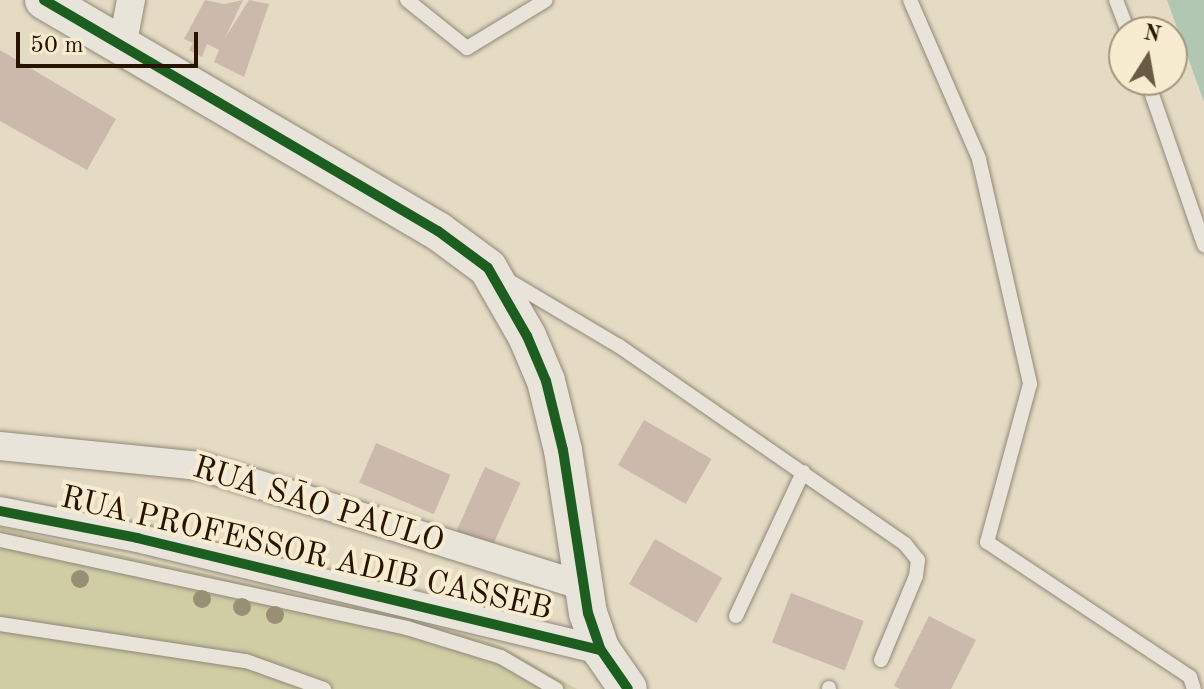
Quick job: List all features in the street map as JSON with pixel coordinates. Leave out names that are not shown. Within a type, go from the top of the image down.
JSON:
[{"type":"street","points":[[44,0],[438,231],[488,268],[520,322],[546,381],[563,450],[583,586],[601,650],[628,689]]},
{"type":"street","points":[[122,47],[131,0]]},
{"type":"street","name":"RUA SĀO PAULO","points":[[0,446],[200,466],[583,586]]},
{"type":"street","name":"RUA PROFESSOR ADIB CASSEB","points":[[0,511],[137,538],[601,650]]},
{"type":"lane","points":[[407,0],[467,48],[546,0]]},
{"type":"lane","points":[[910,0],[979,159],[1030,384],[987,542],[1190,677],[1194,689]]},
{"type":"lane","points":[[1153,96],[1204,245]]},
{"type":"lane","points":[[488,268],[619,346],[905,544],[918,560],[881,660]]},
{"type":"lane","points":[[736,616],[803,472]]},
{"type":"lane","points":[[0,540],[407,628],[501,657],[556,689]]},
{"type":"lane","points":[[0,624],[207,653],[324,689]]},
{"type":"shaded area","points":[[1167,0],[1204,0],[1204,102],[1188,58],[1188,16],[1173,16]]},
{"type":"shaded area","points":[[0,527],[433,626],[499,645],[577,689],[0,689]]},
{"type":"building","points":[[205,0],[224,4],[243,0],[225,38],[249,0],[269,4],[244,77],[214,62],[219,50],[207,44],[202,57],[189,50],[193,43],[184,39]]},
{"type":"building","points":[[0,50],[116,119],[87,170],[0,121]]},
{"type":"building","points":[[644,420],[712,459],[686,504],[618,465]]},
{"type":"building","points":[[376,443],[451,475],[434,514],[359,483]]},
{"type":"building","points":[[485,467],[521,483],[491,550],[455,534]]},
{"type":"building","points":[[655,539],[723,578],[697,623],[629,584]]},
{"type":"building","points":[[791,593],[864,621],[845,670],[772,642]]},
{"type":"building","points":[[929,616],[976,640],[951,689],[900,689],[894,686]]},
{"type":"cycle path","points":[[44,0],[438,231],[488,268],[527,336],[546,381],[563,450],[588,613],[601,650],[628,689]]},
{"type":"cycle path","points":[[0,511],[137,538],[601,650]]}]
